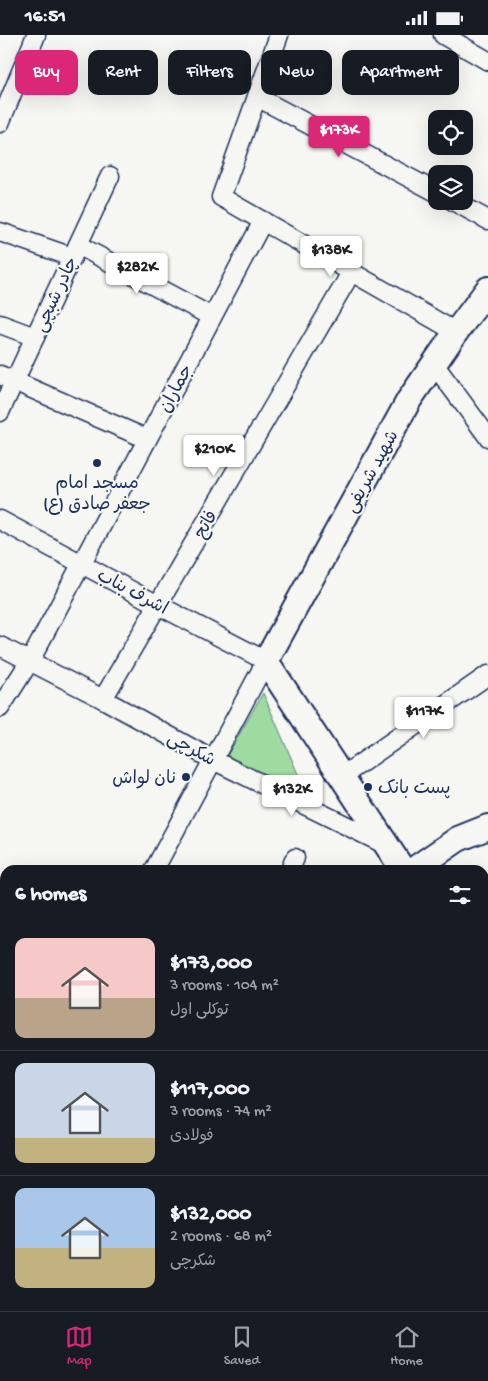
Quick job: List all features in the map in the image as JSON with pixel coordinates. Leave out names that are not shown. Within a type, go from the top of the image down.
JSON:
[{"type":"street","points":[[0,123],[36,35]]},
{"type":"street","points":[[279,35],[221,197],[456,332]]},
{"type":"street","points":[[442,35],[488,61]]},
{"type":"street","points":[[257,97],[428,188]]},
{"type":"street","name":"چادر شبچی","points":[[0,412],[7,378],[35,337],[110,176]]},
{"type":"street","points":[[470,210],[488,220]]},
{"type":"street","name":"جماران","points":[[0,708],[30,661],[263,221]]},
{"type":"street","points":[[0,232],[75,251],[212,317]]},
{"type":"street","name":"فاتح","points":[[104,699],[352,271]]},
{"type":"street","name":"شهید شریفى","points":[[266,661],[410,400],[488,289]]},
{"type":"street","points":[[0,324],[35,337]]},
{"type":"street","points":[[434,364],[488,437]]},
{"type":"street","points":[[7,378],[147,439]]},
{"type":"street","name":"اشرف بناب","points":[[0,520],[266,661]]},
{"type":"street","name":"شکرچی","points":[[0,646],[104,699],[213,760],[386,845]]},
{"type":"street","points":[[157,865],[266,661],[400,865]]},
{"type":"street","points":[[341,777],[488,675]]},
{"type":"street","points":[[421,865],[458,839],[488,827]]},
{"type":"green space","points":[[263,693],[308,797],[227,756]]},
{"type":"place","name":"مسجد امام جعفر صادق (ع)","points":[[97,463]]},
{"type":"place","name":"نان لواش","points":[[186,777]]},
{"type":"place","name":"پست بانک","points":[[368,787]]}]
